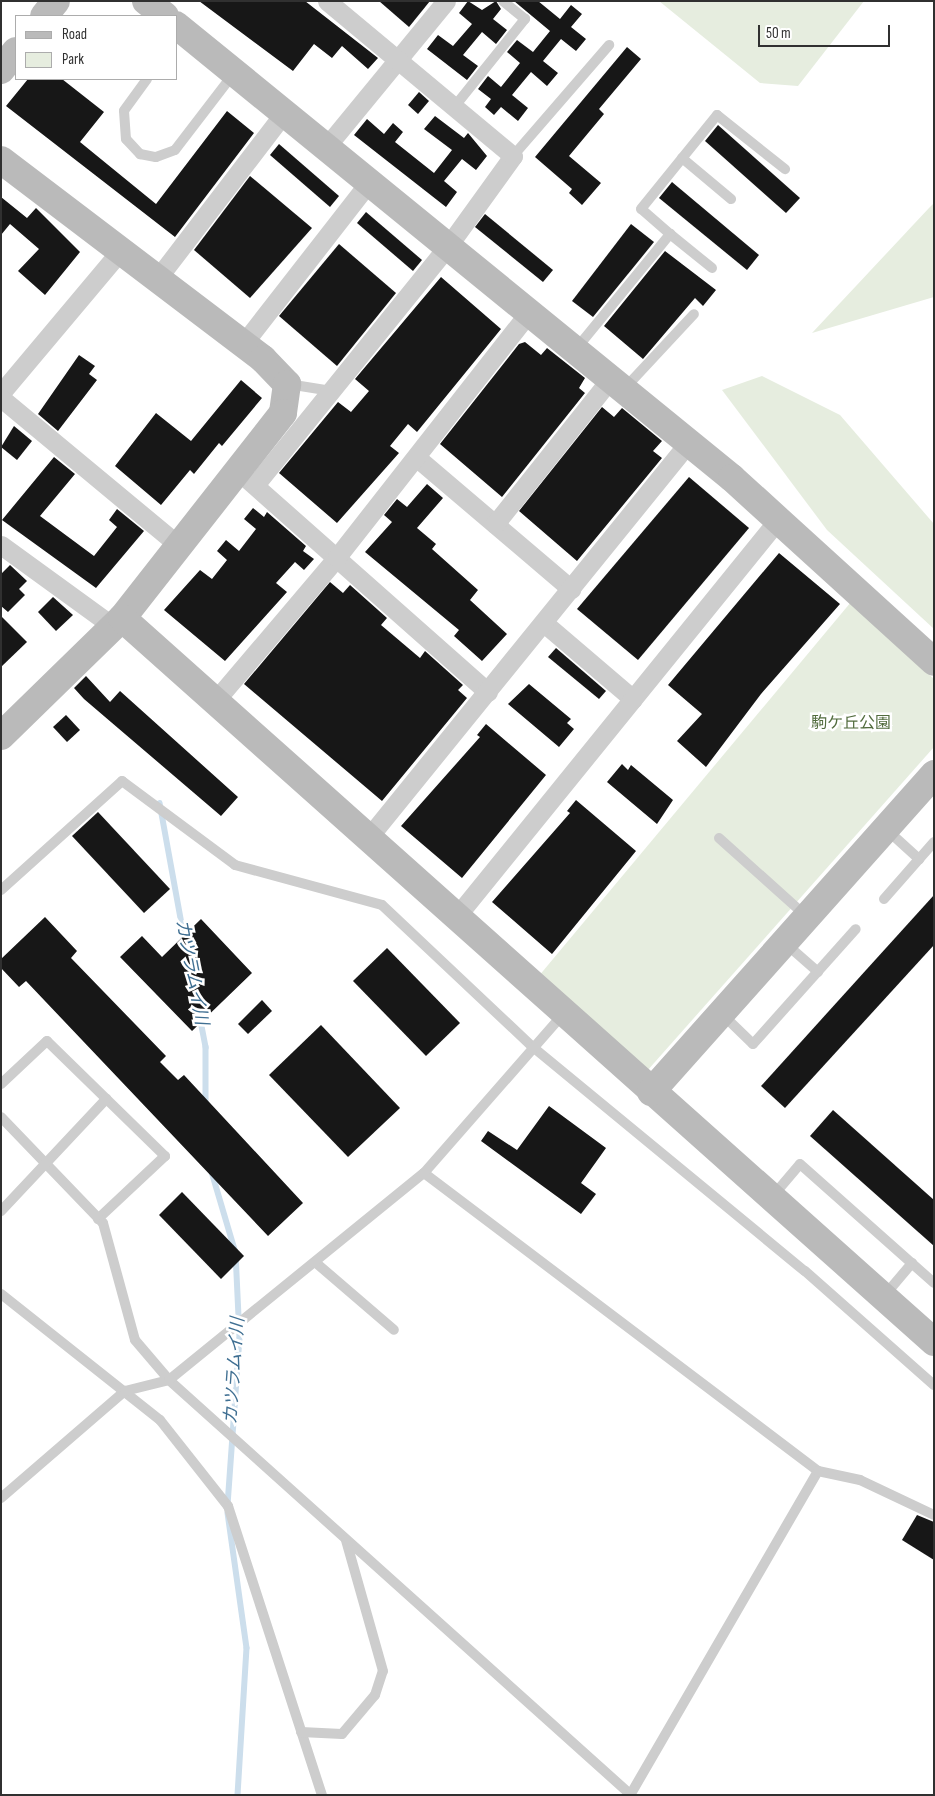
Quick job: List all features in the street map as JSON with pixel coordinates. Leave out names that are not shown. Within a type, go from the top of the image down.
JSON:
[{"type":"street","points":[[45,15],[56,1]]},
{"type":"street","points":[[146,1],[161,15]]},
{"type":"street","points":[[1,736],[118,622],[179,546],[331,391],[448,246],[513,156],[327,1]]},
{"type":"street","points":[[326,147],[446,1]]},
{"type":"street","points":[[178,30],[234,72],[689,442],[934,662]]},
{"type":"street","points":[[1,70],[15,52]]},
{"type":"street","points":[[157,278],[284,113]]},
{"type":"street","points":[[1,160],[243,344],[287,384],[283,413],[246,478]]},
{"type":"street","points":[[243,344],[369,182]]},
{"type":"street","points":[[1,393],[120,250]]},
{"type":"street","points":[[215,702],[337,557],[529,312]]},
{"type":"street","points":[[495,524],[618,384]]},
{"type":"street","points":[[1,398],[179,546]]},
{"type":"street","points":[[368,838],[689,442]]},
{"type":"street","points":[[416,457],[571,589]]},
{"type":"street","points":[[246,478],[488,692]]},
{"type":"street","points":[[456,917],[777,521]]},
{"type":"street","points":[[1,545],[118,622],[215,702],[563,1014],[934,1342]]},
{"type":"street","points":[[544,623],[633,698]]},
{"type":"street","points":[[652,1092],[934,774]]},
{"type":"lane","points":[[455,106],[525,19],[503,1]]},
{"type":"lane","points":[[513,156],[609,45]]},
{"type":"lane","points":[[146,80],[124,111],[126,139],[140,154],[156,157],[175,150],[234,72]]},
{"type":"lane","points":[[712,268],[641,209],[717,115],[785,169]]},
{"type":"lane","points":[[682,158],[731,199]]},
{"type":"lane","points":[[576,350],[670,234]]},
{"type":"lane","points":[[618,384],[694,314]]},
{"type":"lane","points":[[287,384],[331,391]]},
{"type":"lane","points":[[1,890],[122,781],[235,865],[382,905],[534,1048],[805,1271],[934,1385]]},
{"type":"lane","points":[[886,828],[919,859]]},
{"type":"lane","points":[[719,838],[807,916]]},
{"type":"lane","points":[[884,899],[934,842]]},
{"type":"lane","points":[[721,1013],[753,1044],[856,929]]},
{"type":"lane","points":[[784,942],[818,972]]},
{"type":"lane","points":[[1,1498],[125,1391],[169,1380],[424,1173],[563,1014]]},
{"type":"lane","points":[[1,1084],[47,1041],[164,1156],[98,1218]]},
{"type":"lane","points":[[1,1211],[43,1161],[106,1099]]},
{"type":"lane","points":[[1,1117],[98,1218],[134,1340],[169,1380],[630,1794],[818,1471]]},
{"type":"lane","points":[[771,1198],[800,1164],[934,1283]]},
{"type":"lane","points":[[424,1173],[818,1471],[860,1480],[934,1515]]},
{"type":"lane","points":[[315,1262],[394,1330]]},
{"type":"lane","points":[[884,1296],[912,1263]]},
{"type":"lane","points":[[1,1294],[160,1420],[228,1506],[322,1795]]},
{"type":"lane","points":[[301,1732],[342,1734],[375,1695],[383,1671],[346,1539]]},
{"type":"green space","points":[[659,1],[864,1],[798,86],[760,83]]},
{"type":"green space","points":[[934,203],[934,297],[812,333],[929,208]]},
{"type":"green space","points":[[762,376],[840,415],[934,524],[934,629],[827,530],[722,390]]},
{"type":"green space","name":"駒ケ丘公園","points":[[851,602],[934,679],[934,747],[647,1071],[538,977]]},
{"type":"building","points":[[199,1],[305,1],[378,58],[368,69],[342,46],[332,58],[314,44],[293,71]]},
{"type":"building","points":[[379,1],[430,1],[409,27]]},
{"type":"building","points":[[468,1],[482,10],[496,1],[501,9],[493,19],[507,30],[496,44],[482,32],[463,55],[478,66],[467,80],[427,49],[438,35],[453,46],[472,24],[459,13]]},
{"type":"building","points":[[514,1],[538,1],[560,19],[571,5],[582,14],[571,27],[586,39],[576,51],[561,39],[543,61],[558,73],[547,86],[531,72],[512,95],[528,108],[518,121],[501,107],[494,115],[485,107],[491,99],[478,89],[488,76],[501,87],[520,63],[507,52],[517,40],[533,52],[550,31]]},
{"type":"building","points":[[627,47],[641,59],[599,109],[604,114],[569,156],[601,183],[582,205],[569,193],[572,189],[535,157]]},
{"type":"building","points":[[27,80],[63,80],[104,112],[80,142],[156,204],[227,111],[254,133],[175,237],[6,106]]},
{"type":"building","points":[[419,92],[429,101],[418,114],[408,105]]},
{"type":"building","points":[[435,116],[464,138],[468,133],[487,156],[476,170],[462,159],[444,181],[457,192],[446,207],[354,135],[367,119],[384,134],[393,123],[403,132],[395,142],[434,173],[452,150],[424,129]]},
{"type":"building","points":[[718,125],[800,198],[786,213],[705,141]]},
{"type":"building","points":[[279,144],[339,196],[330,207],[270,155]]},
{"type":"building","points":[[250,176],[312,228],[250,298],[194,250]]},
{"type":"building","points":[[672,182],[759,255],[747,270],[659,198]]},
{"type":"building","points":[[1,197],[27,218],[36,208],[80,252],[45,295],[18,271],[39,249],[10,224],[1,235]]},
{"type":"building","points":[[366,212],[422,260],[413,271],[357,223]]},
{"type":"building","points":[[485,214],[553,270],[543,282],[475,227]]},
{"type":"building","points":[[631,224],[654,242],[593,317],[572,301]]},
{"type":"building","points":[[339,244],[396,293],[337,366],[279,316]]},
{"type":"building","points":[[665,251],[716,290],[703,306],[695,298],[643,359],[604,326]]},
{"type":"building","points":[[441,277],[501,329],[417,432],[408,424],[390,446],[399,453],[337,523],[279,473],[338,402],[351,412],[369,391],[355,379]]},
{"type":"building","points":[[525,342],[541,355],[547,348],[585,378],[579,388],[585,393],[502,497],[440,444],[519,344]]},
{"type":"building","points":[[79,355],[95,366],[89,374],[97,380],[58,431],[38,414]]},
{"type":"building","points":[[241,380],[262,398],[222,446],[219,443],[194,474],[190,470],[161,505],[115,466],[156,413],[191,441]]},
{"type":"building","points":[[602,407],[614,417],[622,408],[662,441],[653,451],[662,458],[577,561],[519,511]]},
{"type":"building","points":[[14,426],[32,441],[17,460],[1,447]]},
{"type":"building","points":[[54,457],[75,474],[40,516],[94,556],[117,527],[109,520],[117,509],[144,531],[96,588],[2,520]]},
{"type":"building","points":[[689,477],[749,528],[638,660],[577,609]]},
{"type":"building","points":[[427,484],[443,498],[417,528],[436,544],[432,549],[478,590],[470,600],[507,634],[482,661],[454,636],[459,630],[365,552],[392,522],[384,515],[397,499],[407,507]]},
{"type":"building","points":[[253,508],[264,517],[267,512],[306,546],[303,551],[314,559],[304,570],[295,562],[276,583],[287,592],[225,661],[164,610],[200,570],[212,579],[227,560],[217,551],[226,540],[239,551],[256,529],[244,519]]},
{"type":"building","points":[[779,553],[840,604],[761,694],[706,767],[677,741],[702,714],[668,685]]},
{"type":"building","points":[[10,565],[27,581],[19,589],[25,595],[8,612],[1,606],[1,574]]},
{"type":"building","points":[[330,582],[343,593],[350,585],[387,618],[381,625],[420,658],[425,651],[463,685],[458,690],[467,698],[382,801],[244,684]]},
{"type":"building","points":[[53,597],[73,615],[56,631],[38,612]]},
{"type":"building","points":[[1,616],[27,642],[1,667]]},
{"type":"building","points":[[556,648],[606,691],[599,699],[548,657]]},
{"type":"building","points":[[86,676],[110,702],[120,691],[238,797],[221,816],[84,699],[74,688]]},
{"type":"building","points":[[529,684],[571,719],[567,723],[574,729],[559,747],[508,704]]},
{"type":"building","points":[[66,715],[80,730],[67,742],[53,727]]},
{"type":"building","points":[[486,724],[546,775],[462,878],[401,826],[480,737],[477,735]]},
{"type":"building","points":[[622,764],[628,770],[631,765],[673,800],[657,824],[607,782]]},
{"type":"building","points":[[576,800],[636,851],[552,954],[492,902],[570,813],[567,811]]},
{"type":"building","points":[[98,812],[170,889],[144,913],[72,836]]},
{"type":"building","points":[[934,895],[934,945],[785,1108],[761,1086]]},
{"type":"building","points":[[45,917],[77,951],[71,958],[166,1056],[160,1062],[178,1080],[184,1075],[303,1203],[268,1236],[26,981],[19,987],[1,968],[1,959]]},
{"type":"building","points":[[201,919],[252,973],[192,1031],[120,957],[142,936],[162,957]]},
{"type":"building","points":[[387,948],[460,1023],[426,1056],[353,981]]},
{"type":"building","points":[[262,1000],[272,1011],[248,1034],[238,1024]]},
{"type":"building","points":[[321,1025],[400,1108],[348,1157],[269,1075]]},
{"type":"building","points":[[549,1106],[606,1148],[581,1183],[596,1194],[581,1214],[481,1141],[488,1131],[517,1150]]},
{"type":"building","points":[[833,1110],[934,1200],[934,1246],[810,1136]]},
{"type":"building","points":[[182,1192],[244,1256],[221,1279],[159,1215]]},
{"type":"building","points":[[917,1515],[934,1522],[934,1560],[902,1540]]},
{"type":"waterway","name":"カツラムイ川","points":[[160,803],[185,941]]},
{"type":"waterway","name":"カツラムイ川","points":[[200,1016],[206,1047],[206,1104]]},
{"type":"waterway","name":"カツラムイ川","points":[[212,1172],[236,1253],[240,1338],[228,1504]]},
{"type":"waterway","name":"カツラムイ川","points":[[228,1513],[247,1648],[238,1795]]}]
